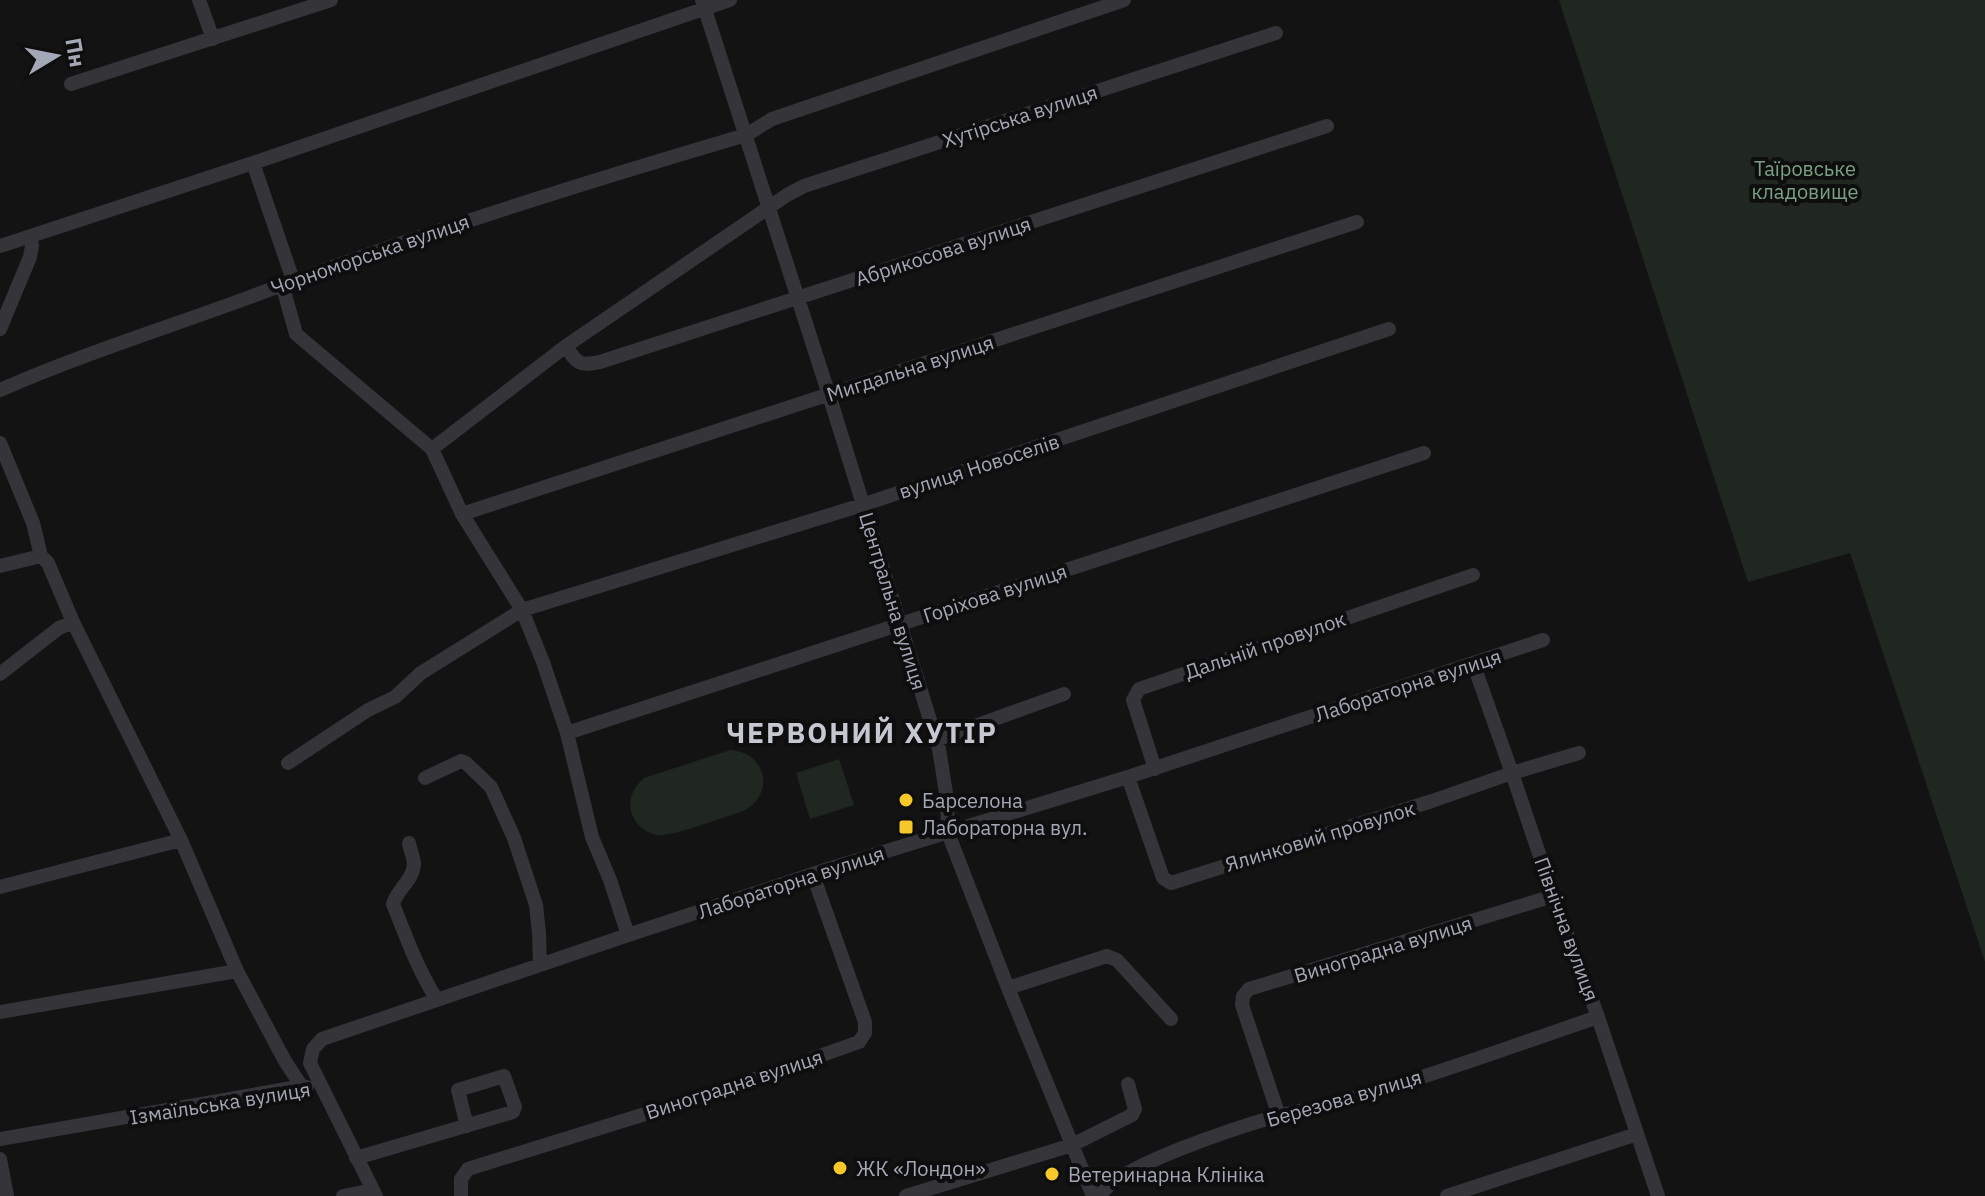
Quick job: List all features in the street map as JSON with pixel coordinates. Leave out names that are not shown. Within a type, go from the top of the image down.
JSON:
[{"type":"street","points":[[199,0],[213,39]]},
{"type":"street","points":[[71,84],[331,0]]},
{"type":"street","points":[[0,246],[253,163],[704,4],[730,0]]},
{"type":"street","points":[[746,135],[772,119],[1124,0]]},
{"type":"street","name":"Центральна вулиця","points":[[704,4],[936,740],[947,799],[948,833],[1093,1196]]},
{"type":"street","name":"Хутірська вулиця","points":[[770,208],[804,186],[1276,33]]},
{"type":"street","name":"Абрикосова вулиця","points":[[566,346],[575,361],[581,364],[600,362],[1327,126]]},
{"type":"street","name":"Чорноморська вулиця","points":[[0,390],[56,365],[494,211],[746,135]]},
{"type":"street","points":[[253,163],[288,282],[296,334],[432,449],[462,514],[522,610],[567,733],[592,837],[628,935]]},
{"type":"street","points":[[432,449],[566,346],[770,208]]},
{"type":"street","name":"Мигдальна вулиця","points":[[462,514],[1357,222]]},
{"type":"street","points":[[0,329],[30,257],[30,236]]},
{"type":"street","name":"вулиця Новоселів","points":[[288,763],[368,710],[395,697],[421,673],[522,610],[862,505],[1389,329]]},
{"type":"street","points":[[0,443],[33,523],[36,556]]},
{"type":"street","name":"Горіхова вулиця","points":[[567,733],[1424,453]]},
{"type":"street","points":[[0,566],[36,556],[48,563],[73,622],[181,840],[237,971],[302,1087]]},
{"type":"street","name":"Дальній провулок","points":[[1155,769],[1133,700],[1139,689],[1473,575]]},
{"type":"street","points":[[0,674],[59,628],[73,622]]},
{"type":"street","name":"Лабораторна вулиця","points":[[321,1088],[310,1063],[313,1049],[322,1039],[628,935],[1155,769],[1543,640]]},
{"type":"street","name":"Північна вулиця","points":[[1473,663],[1658,1196]]},
{"type":"street","points":[[936,740],[1064,694]]},
{"type":"street","name":"Ялинковий провулок","points":[[1128,777],[1163,878],[1171,883],[1579,753]]},
{"type":"street","points":[[425,778],[461,761],[491,787],[514,838],[536,905],[540,965]]},
{"type":"street","points":[[0,887],[181,840]]},
{"type":"street","points":[[409,843],[413,868],[393,904],[410,948],[437,1000]]},
{"type":"street","name":"Виноградна вулиця","points":[[461,1196],[462,1175],[472,1167],[732,1087],[859,1042],[865,1033],[865,1022],[813,875]]},
{"type":"street","name":"Виноградна вулиця","points":[[1279,1116],[1242,1005],[1243,996],[1249,989],[1553,896]]},
{"type":"street","points":[[1008,988],[1107,956],[1117,960],[1171,1019]]},
{"type":"street","points":[[0,1012],[237,971]]},
{"type":"street","name":"Березова вулиця","points":[[1101,1196],[1103,1189],[1133,1170],[1202,1141],[1279,1116],[1346,1101],[1598,1017]]},
{"type":"street","points":[[906,1196],[1072,1145],[1132,1115],[1135,1109],[1128,1084]]},
{"type":"street","name":"Ізмаїльська вулиця","points":[[0,1139],[302,1087],[321,1088],[374,1193]]},
{"type":"street","points":[[356,1158],[467,1126]]},
{"type":"street","points":[[1447,1196],[1637,1134]]},
{"type":"street","points":[[0,1159],[7,1196]]},
{"type":"street","points":[[343,1196],[374,1193]]},
{"type":"green space","name":"Таїровське кладовище","points":[[1559,0],[1985,0],[1985,962],[1850,553],[1748,582]]},
{"type":"green space","points":[[730,750],[753,758],[763,776],[763,786],[752,805],[741,812],[664,835],[648,832],[637,823],[630,802],[644,778]]},
{"type":"green space","points":[[839,759],[854,805],[810,819],[796,773]]},
{"type":"place","name":"Барселона","points":[[906,800]]},
{"type":"place","name":"Лабораторна вул.","points":[[906,827]]},
{"type":"place","name":"ЖК «Лондон»","points":[[840,1168]]},
{"type":"place","name":"Ветеринарна Клініка","points":[[1052,1174]]},
{"type":"district","name":"ЧЕРВОНИЙ ХУТІР","points":[[862,732]]}]
